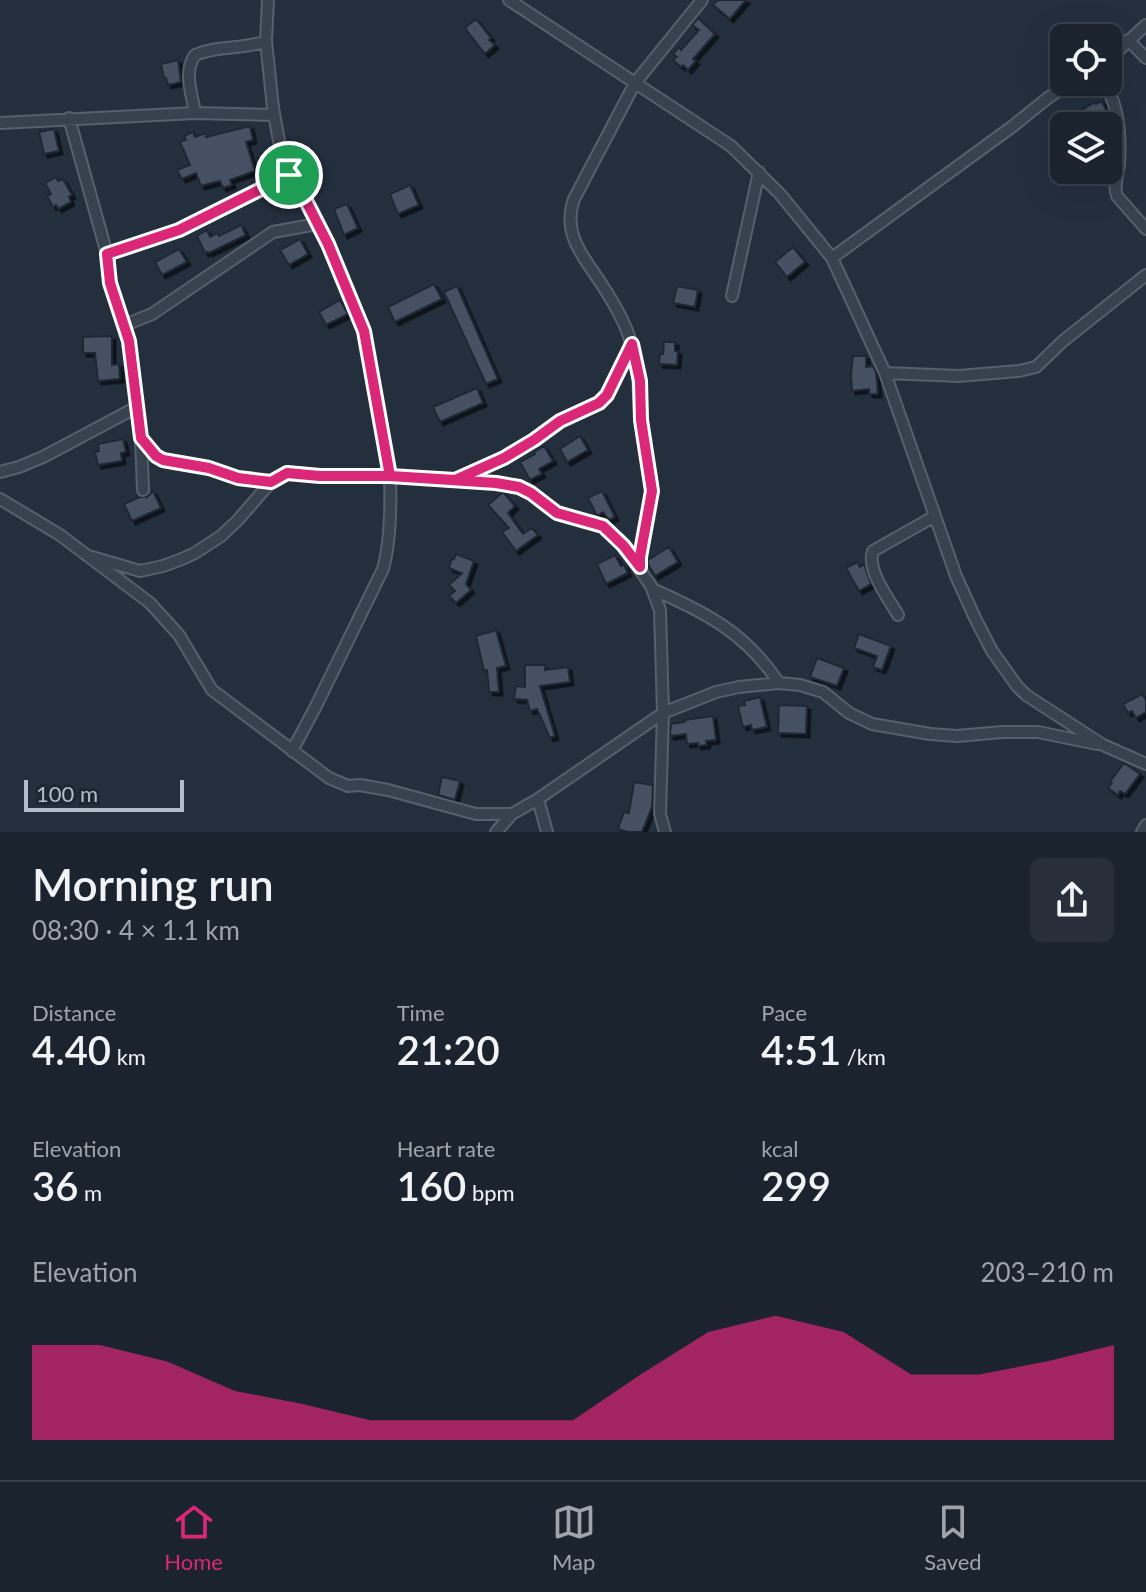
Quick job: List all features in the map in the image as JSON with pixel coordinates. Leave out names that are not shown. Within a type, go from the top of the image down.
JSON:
[{"type":"street","points":[[268,0],[266,41],[279,141],[289,175],[303,195],[337,265],[364,331],[391,494],[388,549],[383,569],[292,751]]},
{"type":"street","points":[[509,0],[731,146],[780,194],[832,258],[885,373],[956,576],[992,651],[1026,695],[1103,745]]},
{"type":"street","points":[[640,567],[652,491],[641,420],[640,381],[626,328],[572,237],[570,210],[578,189],[635,83],[702,0]]},
{"type":"street","points":[[1122,46],[1146,25]]},
{"type":"street","points":[[1128,40],[1146,58]]},
{"type":"street","points":[[195,113],[188,74],[195,55],[266,41]]},
{"type":"street","points":[[832,258],[1051,96]]},
{"type":"street","points":[[1111,96],[1120,151],[1115,189],[1117,196],[1146,229]]},
{"type":"street","points":[[0,123],[195,113],[274,115]]},
{"type":"street","points":[[69,118],[107,254],[110,283],[125,325],[135,381],[143,490]]},
{"type":"street","points":[[732,296],[759,172]]},
{"type":"street","points":[[107,254],[179,230],[289,175]]},
{"type":"street","points":[[125,325],[161,308],[273,232],[317,224]]},
{"type":"street","points":[[885,373],[959,376],[1036,367],[1063,341],[1146,275]]},
{"type":"street","points":[[455,480],[504,458],[560,421],[599,403],[607,395],[632,344]]},
{"type":"street","points":[[0,472],[43,457],[137,407]]},
{"type":"street","points":[[141,438],[163,460],[209,468],[238,478],[271,482]]},
{"type":"street","points":[[86,556],[140,571],[182,559],[221,536],[271,482],[287,473],[496,483],[526,490],[557,513],[603,526],[640,567],[660,610],[663,713],[660,814],[665,832]]},
{"type":"street","points":[[0,499],[45,525],[150,603],[188,648],[212,690],[329,778],[348,786],[388,790],[476,814],[512,814]]},
{"type":"street","points":[[898,615],[880,585],[871,556],[873,551],[935,516]]},
{"type":"street","points":[[652,589],[697,610],[741,638],[779,683]]},
{"type":"street","points":[[496,832],[512,814],[663,713],[729,689],[779,683],[823,692],[849,713],[883,726],[957,736],[1038,732],[1103,745],[1145,762]]},
{"type":"street","points":[[538,799],[547,832]]},
{"type":"street","points":[[1142,832],[1146,825]]},
{"type":"building","points":[[718,0],[746,0],[730,19],[713,5]]},
{"type":"building","points":[[698,18],[715,34],[693,59],[696,61],[688,70],[673,60],[677,57],[673,54],[679,47],[681,50],[699,30],[692,25]]},
{"type":"building","points":[[476,19],[495,45],[485,54],[465,28]]},
{"type":"building","points":[[178,60],[181,82],[168,85],[161,64]]},
{"type":"building","points":[[1102,101],[1107,112],[1078,112],[1095,102]]},
{"type":"building","points":[[250,126],[253,140],[246,142],[255,171],[230,180],[232,185],[223,188],[220,181],[201,186],[196,173],[182,179],[177,170],[190,165],[180,142],[186,140],[184,136],[193,132],[195,137],[205,133],[206,137]]},
{"type":"building","points":[[54,129],[59,151],[44,154],[39,132]]},
{"type":"building","points":[[56,177],[58,181],[63,179],[72,195],[69,197],[71,202],[58,209],[56,205],[53,207],[47,196],[51,194],[45,183]]},
{"type":"building","points":[[410,185],[419,205],[398,214],[390,194]]},
{"type":"building","points":[[347,204],[358,228],[344,235],[334,209]]},
{"type":"building","points":[[241,225],[246,235],[205,253],[197,236],[207,230],[210,237],[217,233],[219,236]]},
{"type":"building","points":[[300,239],[308,254],[289,265],[280,250]]},
{"type":"building","points":[[793,247],[805,262],[787,277],[775,262]]},
{"type":"building","points":[[179,249],[187,262],[162,275],[155,262]]},
{"type":"building","points":[[434,284],[442,299],[395,322],[388,307]]},
{"type":"building","points":[[457,286],[498,379],[486,384],[444,292]]},
{"type":"building","points":[[677,286],[698,290],[695,307],[673,303]]},
{"type":"building","points":[[340,300],[348,314],[326,325],[319,312]]},
{"type":"building","points":[[112,336],[112,365],[119,364],[120,379],[98,381],[95,353],[83,353],[83,337]]},
{"type":"building","points":[[664,342],[675,342],[677,365],[659,364]]},
{"type":"building","points":[[853,356],[866,356],[866,367],[873,366],[878,394],[869,394],[869,389],[852,391]]},
{"type":"building","points":[[477,388],[483,403],[440,422],[433,407]]},
{"type":"building","points":[[580,436],[588,450],[567,462],[560,449]]},
{"type":"building","points":[[123,439],[126,452],[121,453],[122,461],[98,465],[95,452],[99,451],[98,444]]},
{"type":"building","points":[[544,446],[553,461],[539,469],[542,474],[530,480],[520,462]]},
{"type":"building","points":[[153,491],[161,508],[132,521],[124,504],[147,497]]},
{"type":"building","points":[[602,491],[615,517],[609,520],[603,512],[597,516],[588,498]]},
{"type":"building","points":[[503,492],[515,506],[508,513],[523,534],[532,528],[538,535],[516,551],[502,532],[509,528],[488,505]]},
{"type":"building","points":[[669,547],[678,562],[655,576],[648,560]]},
{"type":"building","points":[[456,554],[474,561],[466,584],[471,590],[456,603],[449,596],[455,591],[449,585],[462,573],[449,568]]},
{"type":"building","points":[[615,555],[628,573],[606,584],[597,564]]},
{"type":"building","points":[[857,562],[860,567],[864,564],[871,584],[859,591],[846,568]]},
{"type":"building","points":[[496,630],[506,666],[497,668],[499,692],[489,692],[487,670],[484,671],[476,636]]},
{"type":"building","points":[[859,634],[891,646],[882,670],[873,667],[877,656],[854,648]]},
{"type":"building","points":[[817,658],[844,668],[837,686],[810,677]]},
{"type":"building","points":[[525,665],[545,665],[545,670],[568,667],[570,682],[540,686],[555,736],[550,738],[537,709],[530,711],[527,700],[514,699],[516,686],[525,687]]},
{"type":"building","points":[[1142,694],[1146,700],[1146,712],[1136,718],[1132,711],[1128,713],[1123,704]]},
{"type":"building","points":[[760,697],[767,727],[752,730],[751,725],[743,727],[738,706]]},
{"type":"building","points":[[779,705],[807,706],[806,734],[778,733]]},
{"type":"building","points":[[713,716],[716,740],[706,741],[707,745],[687,744],[686,734],[670,736],[671,724]]},
{"type":"building","points":[[1124,763],[1140,774],[1125,794],[1120,791],[1118,795],[1108,788]]},
{"type":"building","points":[[442,777],[460,781],[455,800],[438,795]]},
{"type":"building","points":[[634,782],[653,785],[652,807],[642,832],[618,829],[624,812],[629,813]]},
{"type":"route","points":[[289,175],[179,230],[107,254],[110,283],[129,341],[141,438],[156,456],[238,478],[271,482],[287,473],[320,476],[390,476],[455,480],[504,458],[560,421],[599,403],[607,395],[632,344],[640,381],[641,420],[652,491],[640,567],[603,526],[557,513],[519,487],[390,476],[364,331],[328,244],[289,175]]}]
